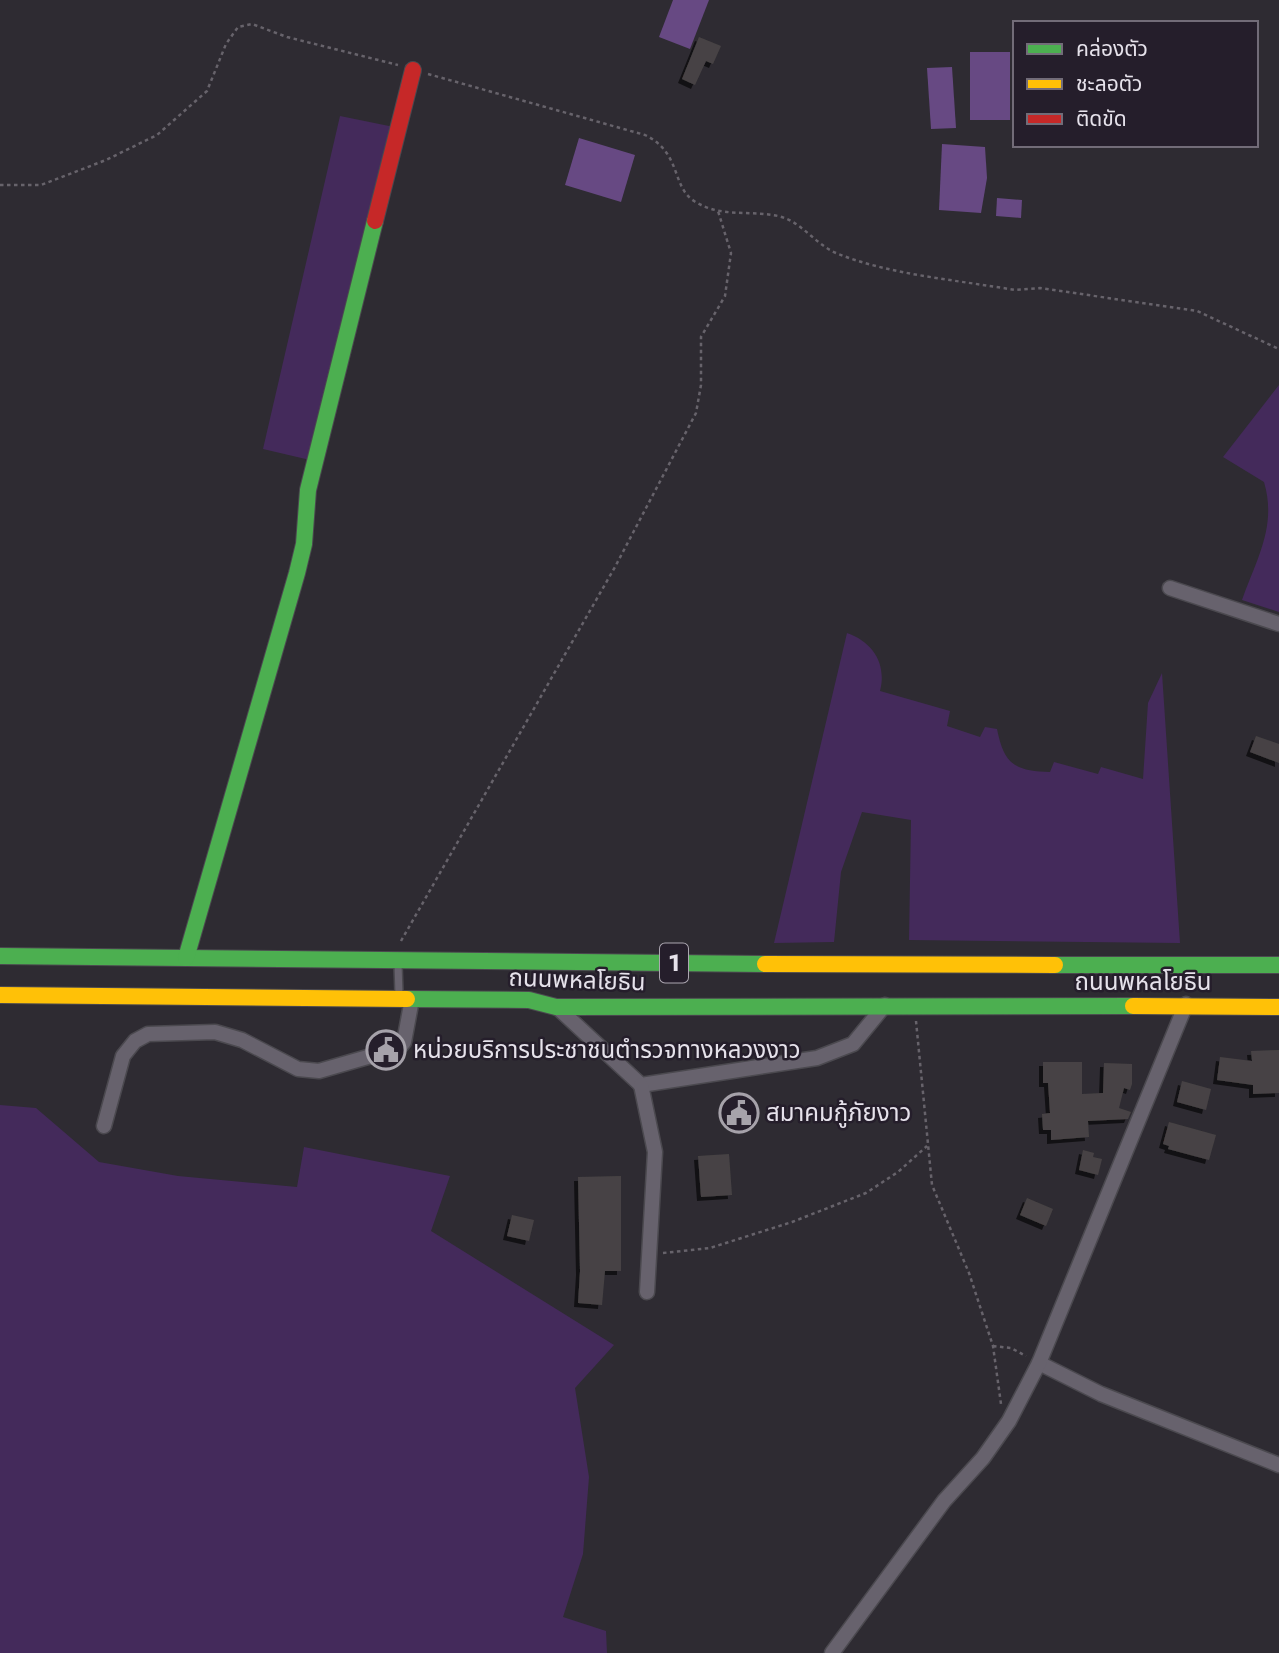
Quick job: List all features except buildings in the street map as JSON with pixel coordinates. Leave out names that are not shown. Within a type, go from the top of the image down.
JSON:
[{"type":"main road","points":[[186,958],[297,573],[304,544],[308,490],[413,70]]},
{"type":"main road","name":"ถนนพหลโยธิน","points":[[0,956],[898,965],[1279,965]]},
{"type":"main road","name":"ถนนพหลโยธิน","points":[[0,995],[529,1000],[556,1007],[915,1004],[1186,1004],[1279,1007]]},
{"type":"street","points":[[1170,588],[1279,624]]},
{"type":"street","points":[[104,1126],[123,1056],[135,1041],[148,1034],[215,1032],[242,1040],[298,1069],[319,1070],[399,1048],[404,1042],[406,999]]},
{"type":"street","points":[[832,1653],[944,1501],[984,1458],[1009,1421],[1039,1363],[1186,1004]]},
{"type":"street","points":[[641,1085],[817,1058],[853,1044],[885,1005]]},
{"type":"street","points":[[556,1007],[641,1085],[655,1152],[647,1292]]},
{"type":"street","points":[[1039,1363],[1101,1394],[1279,1465]]},
{"type":"lane","points":[[394,960],[406,999]]},
{"type":"path","points":[[0,185],[41,185],[106,160],[157,135],[207,91],[226,44],[238,27],[252,23],[287,37],[380,58],[413,70],[645,135],[660,142],[673,160],[692,200],[718,211],[779,216],[800,226],[833,252],[865,263],[1015,290],[1040,288],[1197,311],[1279,349]]},
{"type":"path","points":[[394,960],[615,566],[695,413],[701,385],[701,337],[725,296],[731,253],[718,211]]},
{"type":"path","points":[[915,1004],[932,1185],[969,1273],[993,1346],[999,1399],[1009,1421]]},
{"type":"path","points":[[649,1255],[710,1248],[792,1222],[866,1193],[898,1172],[927,1146]]},
{"type":"path","points":[[993,1346],[1011,1348],[1039,1363]]},
{"type":"shaded area","points":[[673,0],[709,0],[690,49],[659,37]]},
{"type":"shaded area","points":[[970,52],[1010,52],[1010,120],[970,120]]},
{"type":"shaded area","points":[[952,67],[956,128],[931,129],[927,68]]},
{"type":"shaded area","points":[[340,116],[394,127],[310,460],[263,449]]},
{"type":"shaded area","points":[[579,138],[635,155],[621,202],[565,185]]},
{"type":"shaded area","points":[[942,144],[985,147],[987,178],[981,213],[939,210]]},
{"type":"shaded area","points":[[997,198],[1022,200],[1021,218],[996,216]]},
{"type":"shaded area","points":[[1279,385],[1279,612],[1242,600],[1264,542],[1267,498],[1264,482],[1223,457]]},
{"type":"shaded area","points":[[847,633],[864,642],[876,655],[882,681],[880,691],[950,711],[947,726],[980,737],[985,727],[997,729],[1007,758],[1028,770],[1050,772],[1054,762],[1098,774],[1101,767],[1143,779],[1148,703],[1162,673],[1180,943],[909,940],[911,820],[862,812],[841,872],[834,942],[774,943]]},
{"type":"shaded area","points":[[0,1105],[36,1108],[99,1162],[178,1176],[297,1187],[304,1147],[450,1176],[431,1231],[614,1345],[575,1388],[589,1477],[583,1554],[563,1617],[606,1631],[607,1653],[0,1653]]},
{"type":"traffic: fast","points":[[186,958],[297,573],[304,544],[308,490],[375,221]]},
{"type":"traffic: fast","points":[[0,956],[765,964]]},
{"type":"traffic: fast","points":[[1055,965],[1279,965]]},
{"type":"traffic: fast","points":[[407,999],[529,1000],[556,1007],[1133,1006]]},
{"type":"traffic: slow","points":[[765,964],[1055,965]]},
{"type":"traffic: slow","points":[[0,995],[407,999]]},
{"type":"traffic: slow","points":[[1133,1006],[1279,1007]]},
{"type":"traffic: jam","points":[[375,221],[413,70]]},
{"type":"place","name":"หน่วยบริการประชาชนตำรวจทางหลวงงาว","points":[[386,1050]]},
{"type":"place","name":"สมาคมกู้ภัยงาว","points":[[739,1113]]}]
